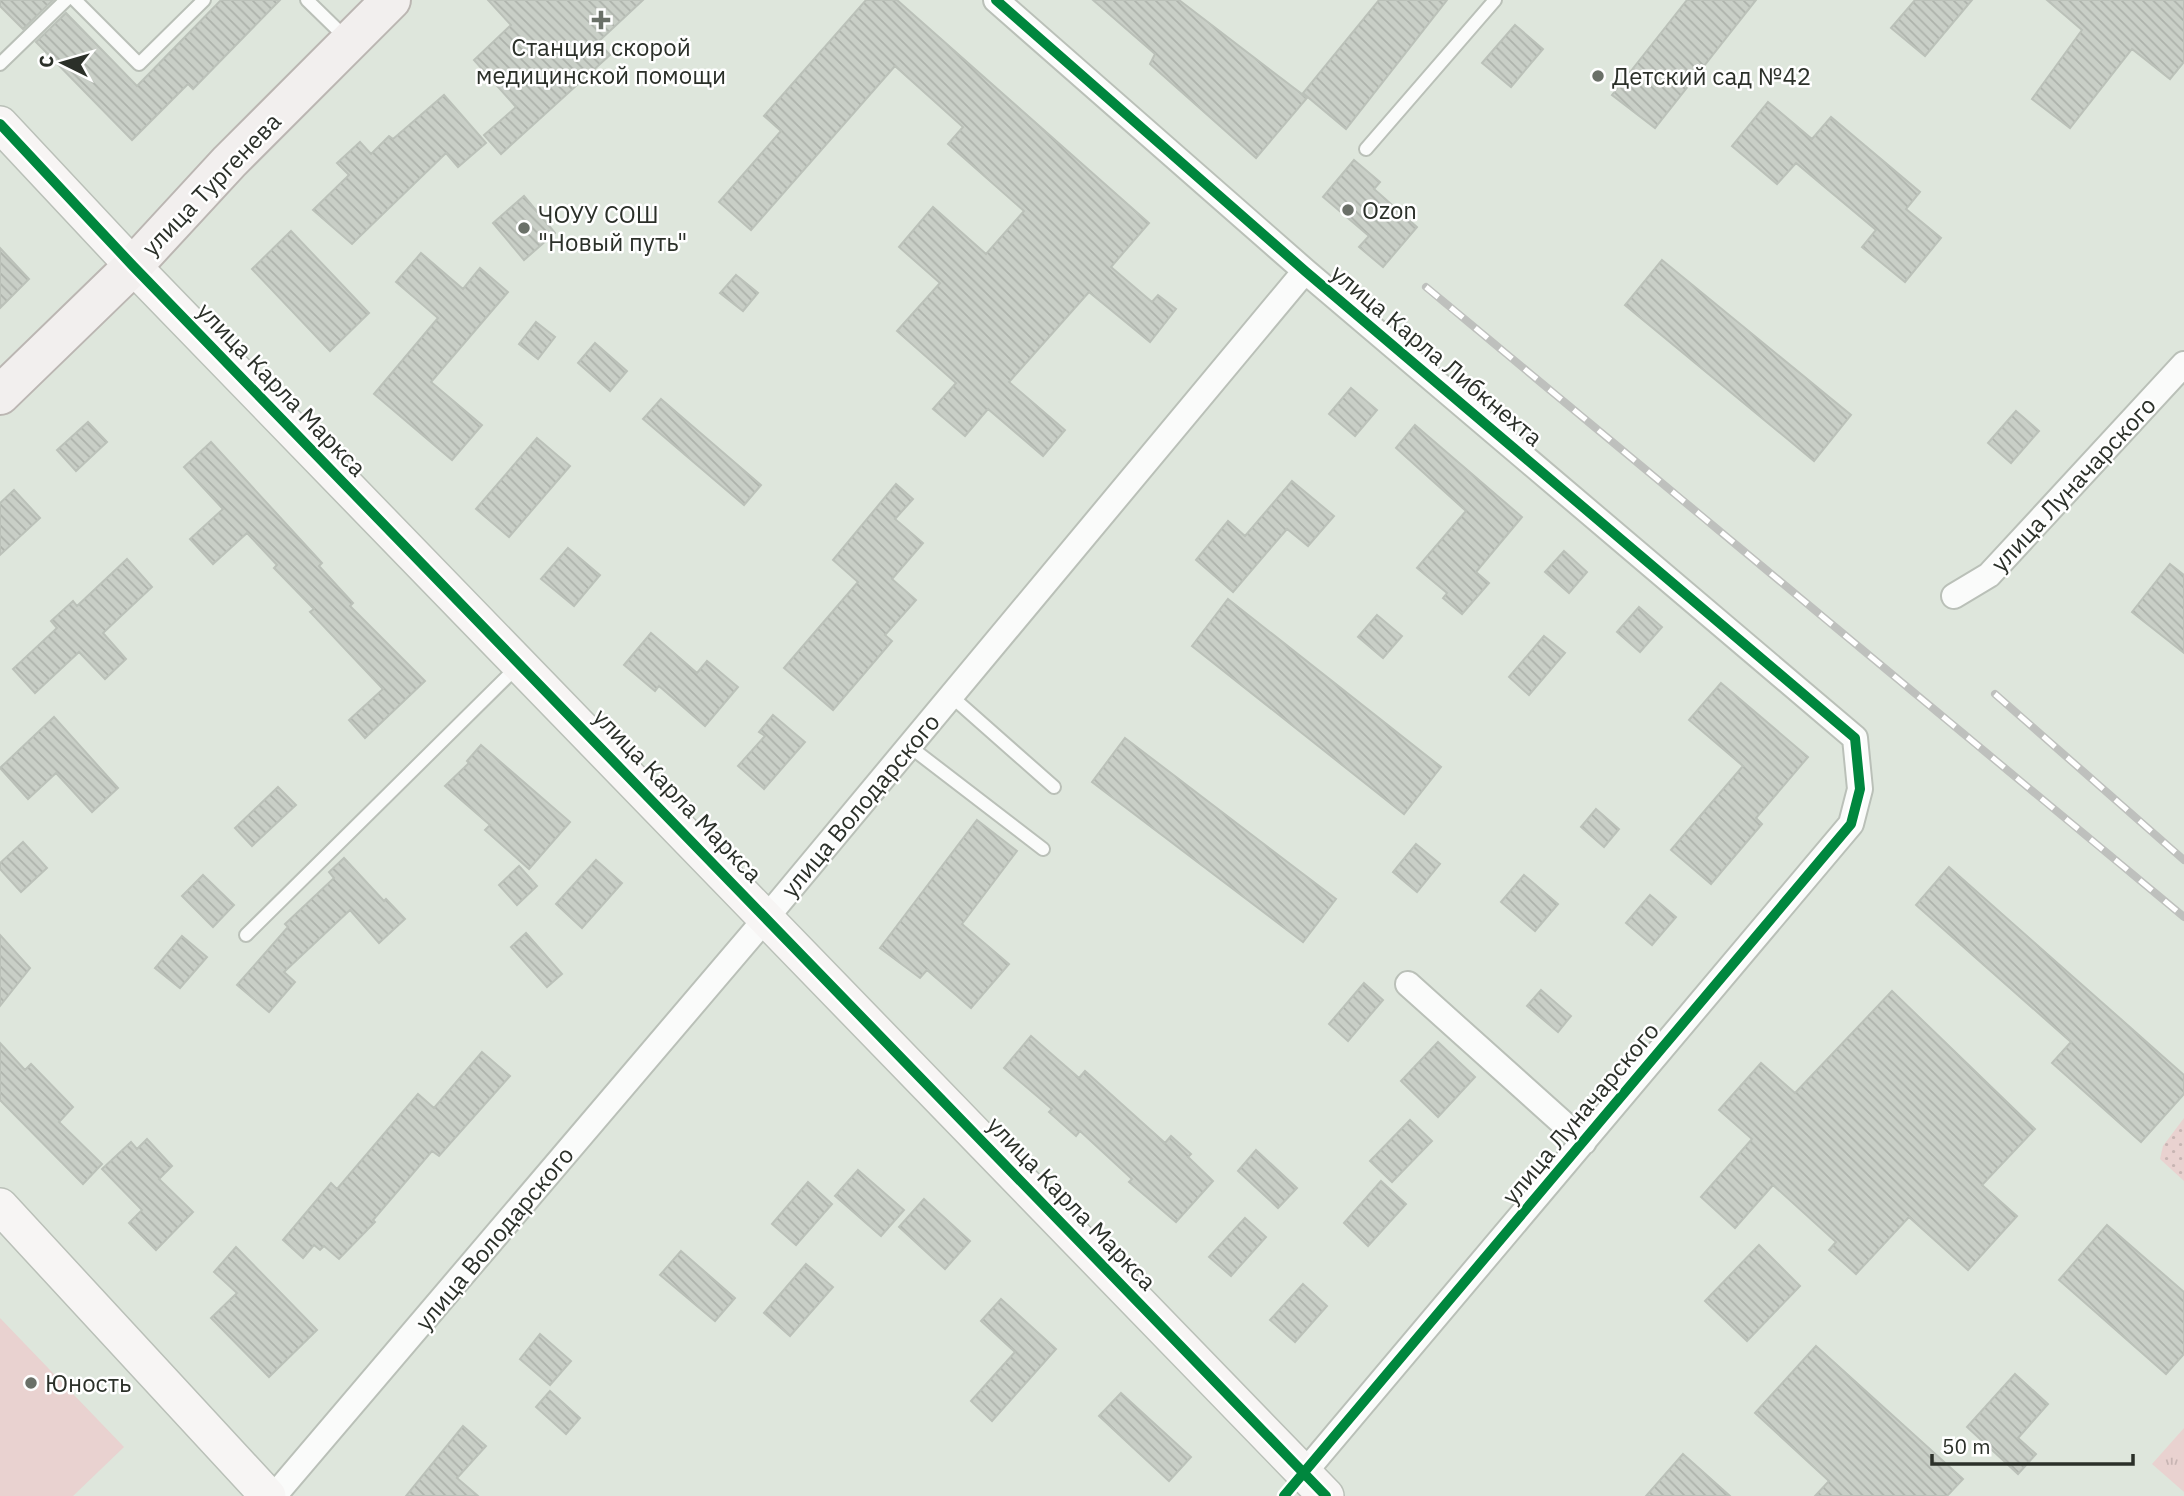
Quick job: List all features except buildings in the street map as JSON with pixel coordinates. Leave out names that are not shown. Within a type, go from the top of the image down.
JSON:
[{"type":"main road","name":"улица Тургенева","points":[[0,395],[133,267],[229,162],[391,0]]},
{"type":"street","name":"улица Карла Либкнехта","points":[[996,0],[1305,271],[1855,738]]},
{"type":"street","name":"улица Карла Маркса","points":[[0,124],[133,267],[767,917],[1305,1489]]},
{"type":"street","name":"улица Володарского","points":[[274,1496],[767,917],[1305,271]]},
{"type":"street","name":"улица Луначарского","points":[[1954,596],[1989,575],[2184,364]]},
{"type":"street","name":"улица Луначарского","points":[[1305,1489],[1584,1142],[1851,824],[1860,789],[1855,738]]},
{"type":"street","name":"улица Луначарского","points":[[1408,984],[1584,1142]]},
{"type":"street","points":[[0,1206],[268,1496]]},
{"type":"lane","points":[[0,64],[66,0]]},
{"type":"lane","points":[[75,0],[139,64],[204,0]]},
{"type":"lane","points":[[307,0],[349,42]]},
{"type":"lane","points":[[1366,149],[1495,0]]},
{"type":"lane","points":[[246,935],[520,663]]},
{"type":"lane","points":[[951,696],[1054,787]]},
{"type":"lane","points":[[909,746],[1043,849]]},
{"type":"green space","points":[[2184,1118],[2184,1181],[2160,1159],[2163,1146]]},
{"type":"green space","name":"Юность","points":[[0,1318],[124,1447],[73,1496],[0,1496]]},
{"type":"green space","points":[[2184,1428],[2184,1492],[2152,1464]]},
{"type":"railway","points":[[1426,287],[2184,917]]},
{"type":"railway","points":[[1995,694],[2184,860]]},
{"type":"cycle path","points":[[996,0],[1305,271],[1855,738],[1860,789],[1851,824],[1284,1496]]},
{"type":"cycle path","points":[[0,124],[133,266],[1326,1496]]},
{"type":"place","name":"Станция скорой медицинской помощи","points":[[601,20]]},
{"type":"place","name":"Детский сад №42","points":[[1598,76]]},
{"type":"place","name":"Ozon","points":[[1348,210]]},
{"type":"place","name":"ЧОУУ СОШ \"Новый путь\"","points":[[524,228]]},
{"type":"place","name":"Юность","points":[[31,1383]]}]
